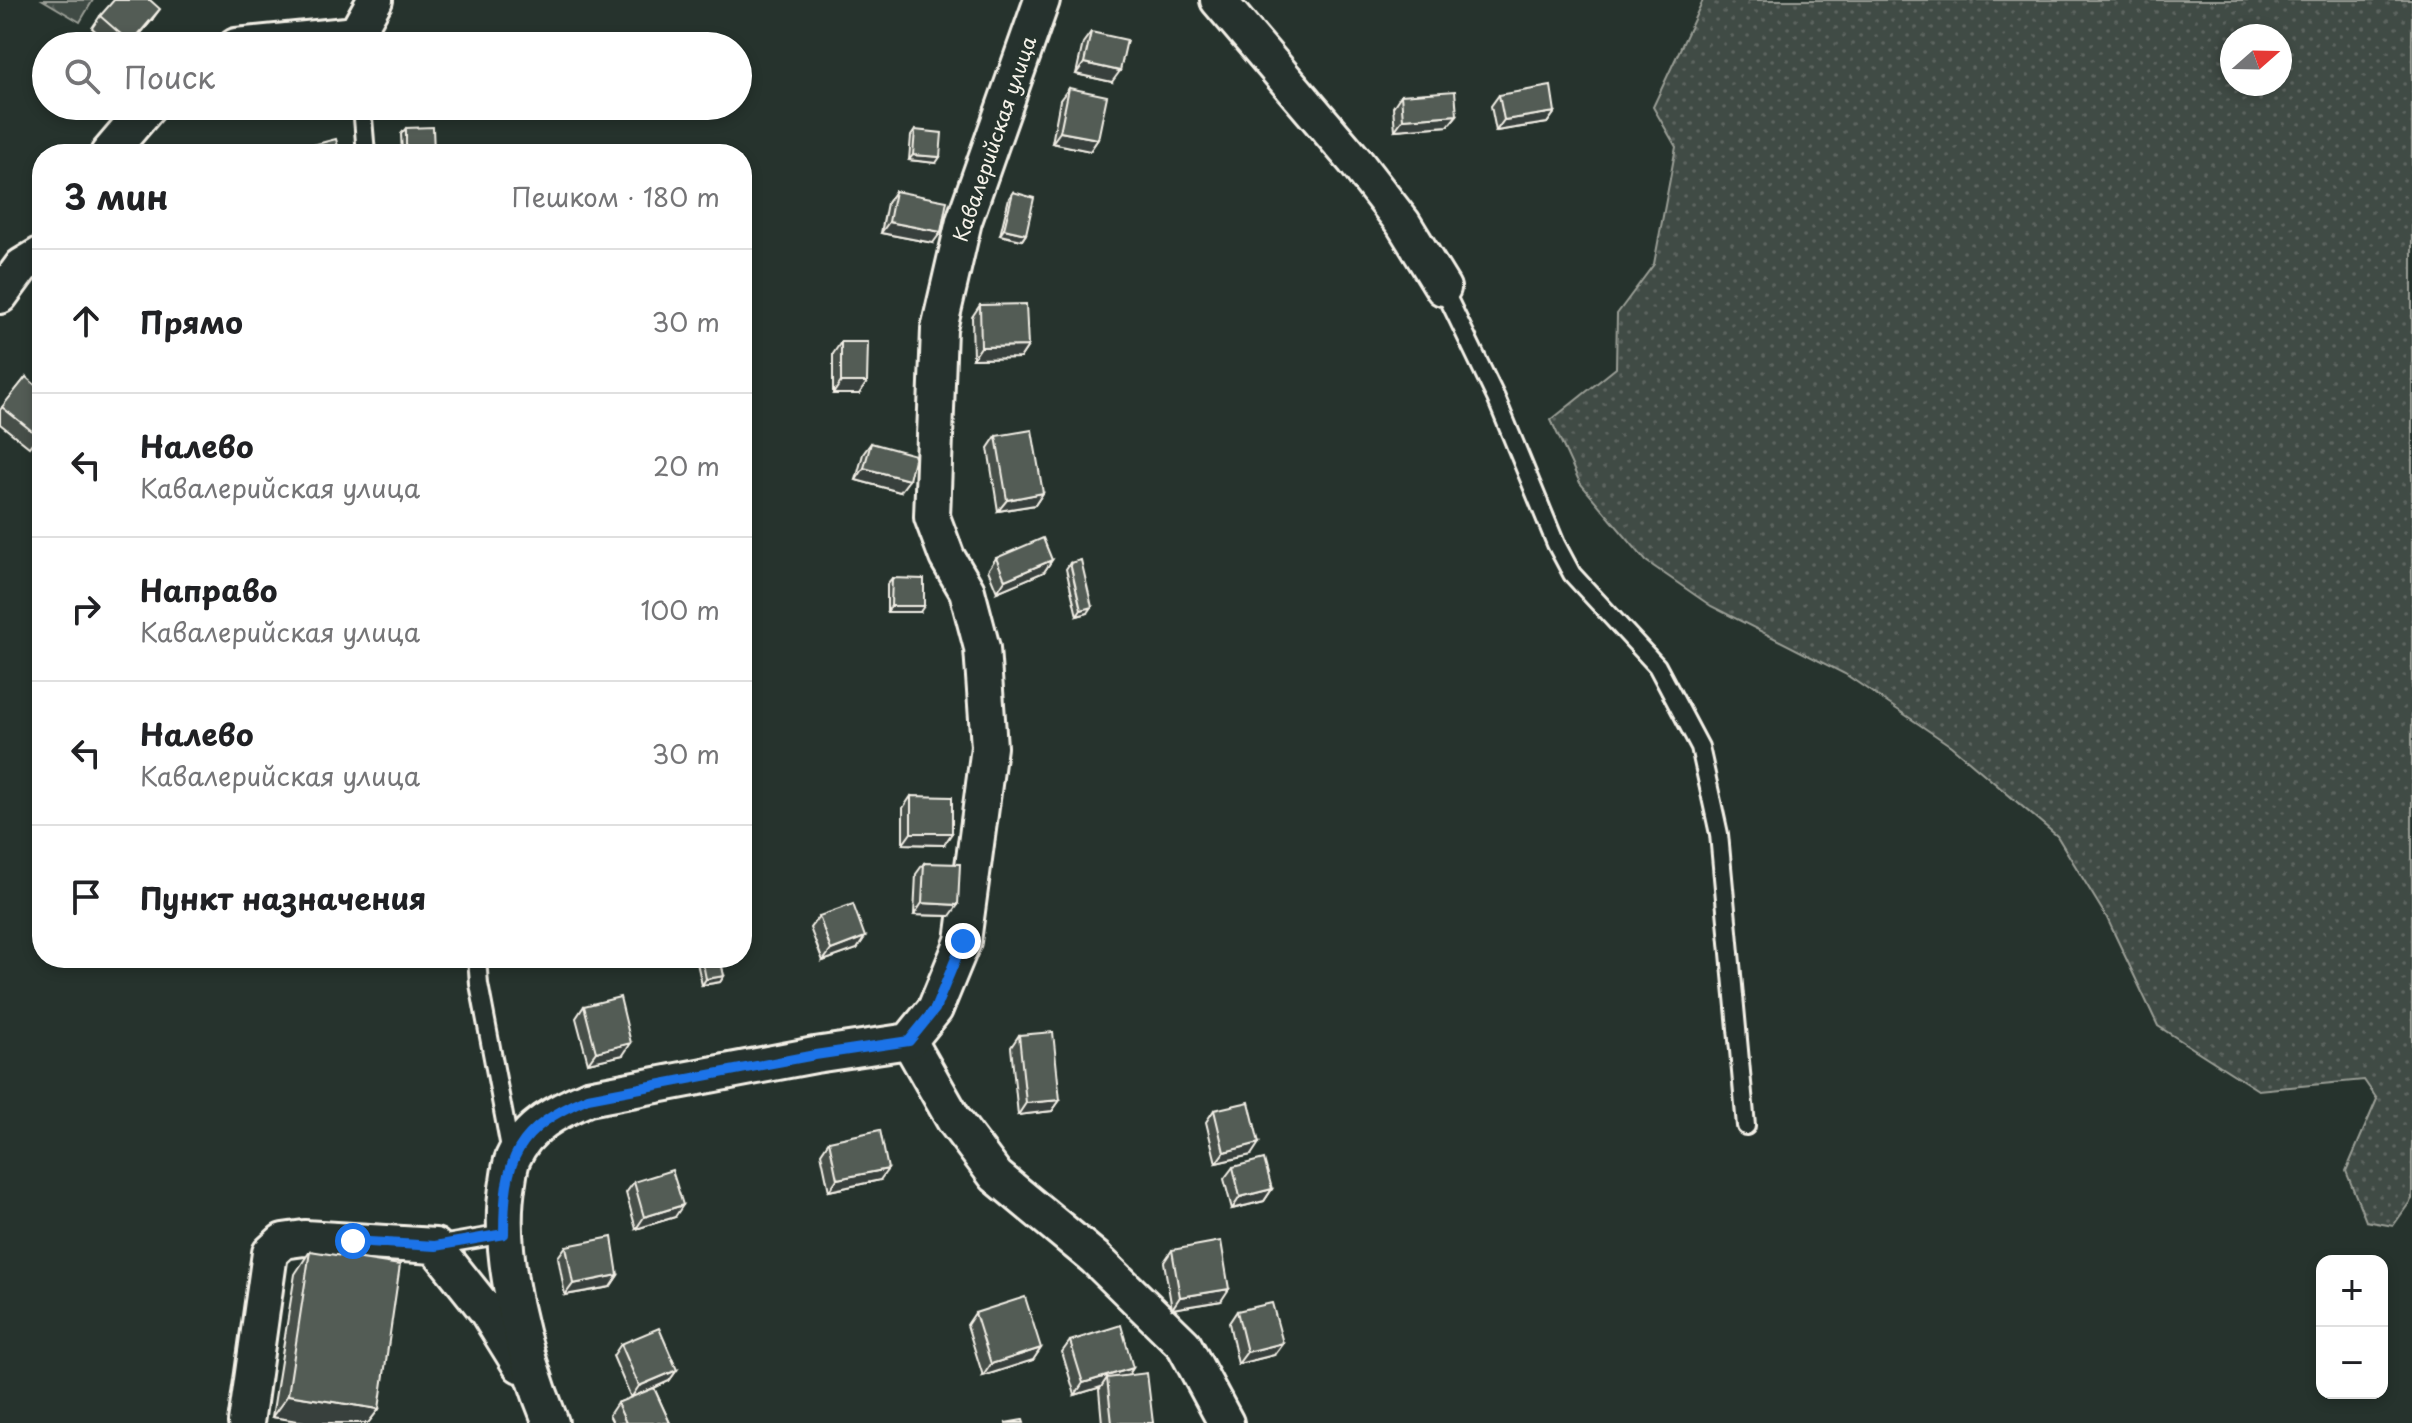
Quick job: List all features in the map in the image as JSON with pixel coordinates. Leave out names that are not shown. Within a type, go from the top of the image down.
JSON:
[{"type":"street","points":[[361,32],[375,0]]},
{"type":"street","name":"Кавалерийская улица","points":[[909,1041],[935,1009],[963,941],[989,747],[982,648],[967,591],[947,557],[932,517],[939,329],[964,221],[1042,0]]},
{"type":"street","points":[[1218,0],[1355,161],[1403,223],[1443,288]]},
{"type":"street","points":[[117,144],[137,120]]},
{"type":"street","points":[[0,296],[22,266],[32,260]]},
{"type":"street","points":[[547,1413],[519,1322],[504,1234],[504,1202],[512,1158],[530,1132],[555,1112],[588,1098],[815,1055],[909,1041],[954,1120],[996,1176],[1095,1258],[1184,1345],[1226,1423]]},
{"type":"street","points":[[246,1423],[270,1253],[283,1241],[304,1238],[435,1246],[486,1310],[547,1413]]},
{"type":"lane","points":[[363,120],[365,144]]},
{"type":"lane","points":[[1443,288],[1496,398],[1556,544],[1572,574],[1657,666],[1700,747],[1719,834],[1746,1126]]},
{"type":"lane","points":[[478,968],[512,1158]]},
{"type":"lane","points":[[435,1246],[504,1234]]},
{"type":"green space","points":[[43,0],[93,0],[80,22]]},
{"type":"green space","points":[[1703,0],[2412,0],[2412,1199],[2393,1226],[2366,1221],[2346,1171],[2377,1099],[2364,1080],[2258,1090],[2158,1026],[2107,918],[2057,836],[1951,746],[1845,674],[1711,606],[1646,561],[1580,483],[1551,420],[1616,368],[1617,314],[1654,264],[1676,147],[1653,107]]},
{"type":"building","points":[[114,0],[150,0],[160,9],[140,32],[118,32],[100,16]]},
{"type":"building","points":[[1091,32],[1127,40],[1120,71],[1084,63]]},
{"type":"building","points":[[1551,86],[1555,112],[1504,120],[1499,95]]},
{"type":"building","points":[[1069,88],[1107,96],[1098,139],[1060,132]]},
{"type":"building","points":[[1455,91],[1457,115],[1403,119],[1401,95]]},
{"type":"building","points":[[433,127],[434,144],[406,144],[406,128]]},
{"type":"building","points":[[915,130],[942,133],[940,157],[913,155]]},
{"type":"building","points":[[336,139],[337,144],[317,144]]},
{"type":"building","points":[[895,191],[947,201],[941,232],[889,222]]},
{"type":"building","points":[[1013,192],[1034,198],[1026,234],[1004,229]]},
{"type":"building","points":[[1026,304],[1028,346],[981,347],[980,305]]},
{"type":"building","points":[[841,342],[868,342],[867,382],[841,382]]},
{"type":"building","points":[[26,377],[32,382],[32,431],[2,407]]},
{"type":"building","points":[[1032,430],[1043,493],[1007,500],[996,436]]},
{"type":"building","points":[[871,443],[915,455],[909,480],[864,468]]},
{"type":"building","points":[[1043,538],[1052,560],[1005,580],[996,558]]},
{"type":"building","points":[[1081,560],[1092,607],[1081,610],[1070,563]]},
{"type":"building","points":[[892,578],[924,579],[924,606],[891,606]]},
{"type":"building","points":[[911,796],[952,797],[952,833],[911,833]]},
{"type":"building","points":[[924,863],[960,864],[958,905],[922,903]]},
{"type":"building","points":[[853,904],[865,937],[831,950],[819,916]]},
{"type":"building","points":[[704,968],[722,968],[724,976],[706,979]]},
{"type":"building","points":[[620,997],[631,1043],[596,1052],[584,1006]]},
{"type":"building","points":[[1053,1032],[1060,1100],[1026,1103],[1019,1035]]},
{"type":"building","points":[[1249,1102],[1259,1143],[1224,1152],[1214,1110]]},
{"type":"building","points":[[880,1130],[888,1169],[837,1179],[829,1141]]},
{"type":"building","points":[[1264,1159],[1272,1189],[1240,1197],[1233,1167]]},
{"type":"building","points":[[672,1170],[683,1205],[644,1217],[634,1182]]},
{"type":"building","points":[[612,1237],[618,1275],[573,1284],[566,1246]]},
{"type":"building","points":[[1221,1241],[1229,1289],[1180,1297],[1172,1250]]},
{"type":"building","points":[[310,1251],[400,1265],[379,1409],[288,1395]]},
{"type":"building","points":[[1025,1297],[1041,1348],[991,1364],[975,1313]]},
{"type":"building","points":[[1272,1303],[1283,1343],[1247,1352],[1237,1311]]},
{"type":"building","points":[[1121,1325],[1133,1368],[1083,1383],[1070,1341]]},
{"type":"building","points":[[659,1328],[677,1370],[639,1386],[621,1344]]},
{"type":"building","points":[[1147,1373],[1153,1423],[1112,1423],[1107,1378]]},
{"type":"building","points":[[654,1388],[670,1423],[626,1423],[617,1403]]},
{"type":"route","points":[[353,1241],[435,1246],[504,1234],[504,1202],[512,1158],[530,1132],[555,1112],[588,1098],[815,1055],[909,1041],[935,1009],[963,941]]}]
